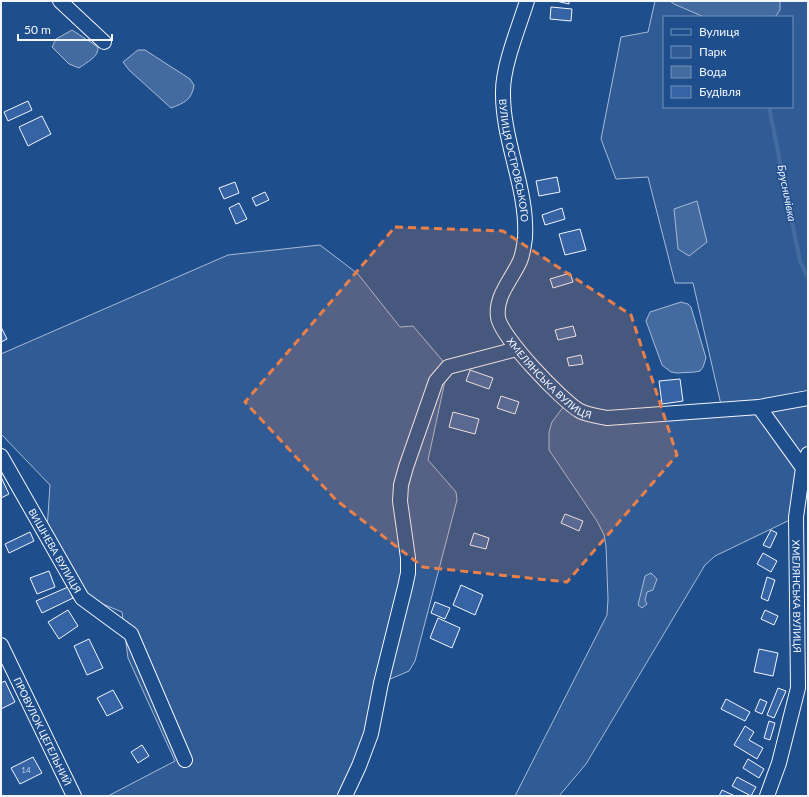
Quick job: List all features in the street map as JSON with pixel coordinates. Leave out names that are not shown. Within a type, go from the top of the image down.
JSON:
[{"type":"street","points":[[60,1],[104,42]]},
{"type":"street","name":"ВУЛИЦЯ ОСТРОВСЬКОГО","points":[[498,317],[501,297],[520,261],[525,239],[524,216],[507,128],[503,90],[507,63],[527,1]]},
{"type":"street","name":"ХМЕЛЯНСЬКА ВУЛИЦЯ","points":[[498,317],[501,327],[517,349],[567,402],[581,412],[594,416],[606,418],[759,407],[808,398]]},
{"type":"street","points":[[345,796],[359,766],[370,734],[405,587],[408,573],[408,558],[400,500],[401,485],[436,381],[448,367],[517,349]]},
{"type":"street","points":[[759,407],[803,468]]},
{"type":"street","name":"ХМЕЛЯНСЬКА ВУЛИЦЯ","points":[[767,796],[803,691],[796,517],[803,468],[808,454]]},
{"type":"street","name":"ВИШНЕВА ВУЛИЦЯ","points":[[1,456],[82,598],[131,634],[185,760]]},
{"type":"street","name":"ПРОВУЛОК ЦЕГЕЛЬНИЙ","points":[[1,645],[74,796]]},
{"type":"highlighted area","points":[[395,227],[503,231],[631,315],[677,455],[567,582],[423,567],[336,500],[245,402]]},
{"type":"green space","points":[[655,1],[808,1],[808,454],[796,517],[715,556],[705,565],[586,764],[559,796],[515,796],[607,615],[608,599],[606,546],[604,535],[597,521],[549,450],[549,432],[552,422],[567,402],[581,412],[722,409],[693,283],[675,283],[648,177],[616,179],[601,139],[621,37],[648,32]]},
{"type":"green space","points":[[320,245],[358,274],[400,327],[413,326],[448,367],[428,460],[456,492],[457,500],[415,661],[409,671],[381,683],[345,796],[108,796],[175,761],[128,658],[122,612],[88,598],[47,530],[50,485],[1,434],[1,354],[228,255]]},
{"type":"water","points":[[670,1],[780,1],[780,10],[776,16],[702,16]]},
{"type":"water","points":[[72,30],[98,47],[97,54],[79,68],[69,64],[52,47],[56,39]]},
{"type":"water","points":[[138,50],[145,50],[190,79],[194,85],[189,98],[171,108],[129,70],[123,62]]},
{"type":"water","points":[[697,201],[707,242],[689,256],[678,249],[674,209]]},
{"type":"water","points":[[681,302],[688,304],[691,307],[706,358],[700,371],[677,373],[671,372],[662,365],[646,321],[650,312]]},
{"type":"water","points":[[651,573],[657,579],[653,590],[647,592],[645,600],[647,604],[642,608],[638,605],[645,576]]},
{"type":"building","points":[[556,1],[569,1],[569,4]]},
{"type":"building","points":[[551,7],[572,9],[571,21],[550,19]]},
{"type":"building","points":[[28,101],[32,110],[8,121],[4,112]]},
{"type":"building","points":[[42,116],[51,134],[28,146],[19,127]]},
{"type":"building","points":[[557,177],[560,192],[539,196],[536,181]]},
{"type":"building","points":[[235,182],[239,193],[224,199],[219,188]]},
{"type":"building","points":[[265,192],[269,200],[256,206],[252,198]]},
{"type":"building","points":[[239,203],[247,219],[236,224],[229,208]]},
{"type":"building","points":[[562,208],[565,219],[545,225],[542,215]]},
{"type":"building","points":[[580,229],[586,250],[565,255],[559,234]]},
{"type":"building","points":[[570,273],[573,282],[553,288],[550,279]]},
{"type":"building","points":[[573,326],[576,336],[558,340],[555,330]]},
{"type":"building","points":[[1,327],[7,339],[1,342]]},
{"type":"building","points":[[581,355],[583,364],[569,366],[567,358]]},
{"type":"building","points":[[470,370],[493,378],[489,389],[466,381]]},
{"type":"building","points":[[680,379],[683,401],[662,404],[659,381]]},
{"type":"building","points":[[501,396],[519,402],[515,414],[497,408]]},
{"type":"building","points":[[453,412],[479,419],[475,434],[449,427]]},
{"type":"building","points":[[1,477],[9,494],[1,498]]},
{"type":"building","points":[[565,514],[583,521],[579,531],[561,523]]},
{"type":"building","points":[[771,530],[777,533],[770,548],[763,545]]},
{"type":"building","points":[[30,532],[34,541],[9,553],[5,544]]},
{"type":"building","points":[[474,533],[489,538],[486,549],[470,545]]},
{"type":"building","points":[[763,553],[777,561],[771,572],[757,564]]},
{"type":"building","points":[[49,571],[55,587],[37,594],[30,578]]},
{"type":"building","points":[[767,577],[775,580],[768,601],[761,598]]},
{"type":"building","points":[[461,585],[483,595],[475,615],[453,605]]},
{"type":"building","points":[[68,587],[73,598],[42,613],[36,601]]},
{"type":"building","points":[[435,602],[450,608],[445,619],[431,613]]},
{"type":"building","points":[[68,610],[78,626],[59,639],[48,622]]},
{"type":"building","points":[[765,610],[778,616],[774,625],[761,619]]},
{"type":"building","points":[[438,618],[460,628],[452,648],[430,638]]},
{"type":"building","points":[[89,639],[103,668],[87,675],[74,646]]},
{"type":"building","points":[[759,649],[778,653],[773,676],[754,672]]},
{"type":"building","points":[[5,681],[15,702],[1,709],[1,683]]},
{"type":"building","points":[[778,688],[786,691],[774,718],[767,715]]},
{"type":"building","points":[[113,690],[123,708],[107,716],[97,698]]},
{"type":"building","points":[[726,699],[750,712],[745,721],[721,709]]},
{"type":"building","points":[[760,699],[767,702],[762,714],[755,711]]},
{"type":"building","points":[[769,721],[775,723],[770,740],[764,738]]},
{"type":"building","points":[[745,726],[754,732],[749,740],[763,748],[757,759],[734,745]]},
{"type":"building","points":[[142,745],[149,756],[138,763],[131,752]]},
{"type":"building","points":[[33,757],[42,773],[20,784],[11,768]]},
{"type":"building","points":[[748,759],[764,769],[759,778],[743,768]]},
{"type":"building","points":[[737,777],[756,787],[751,796],[732,786]]},
{"type":"building","points":[[722,790],[735,796],[719,796]]},
{"type":"waterway","name":"Брусничівка","points":[[769,108],[800,261],[808,278]]}]
